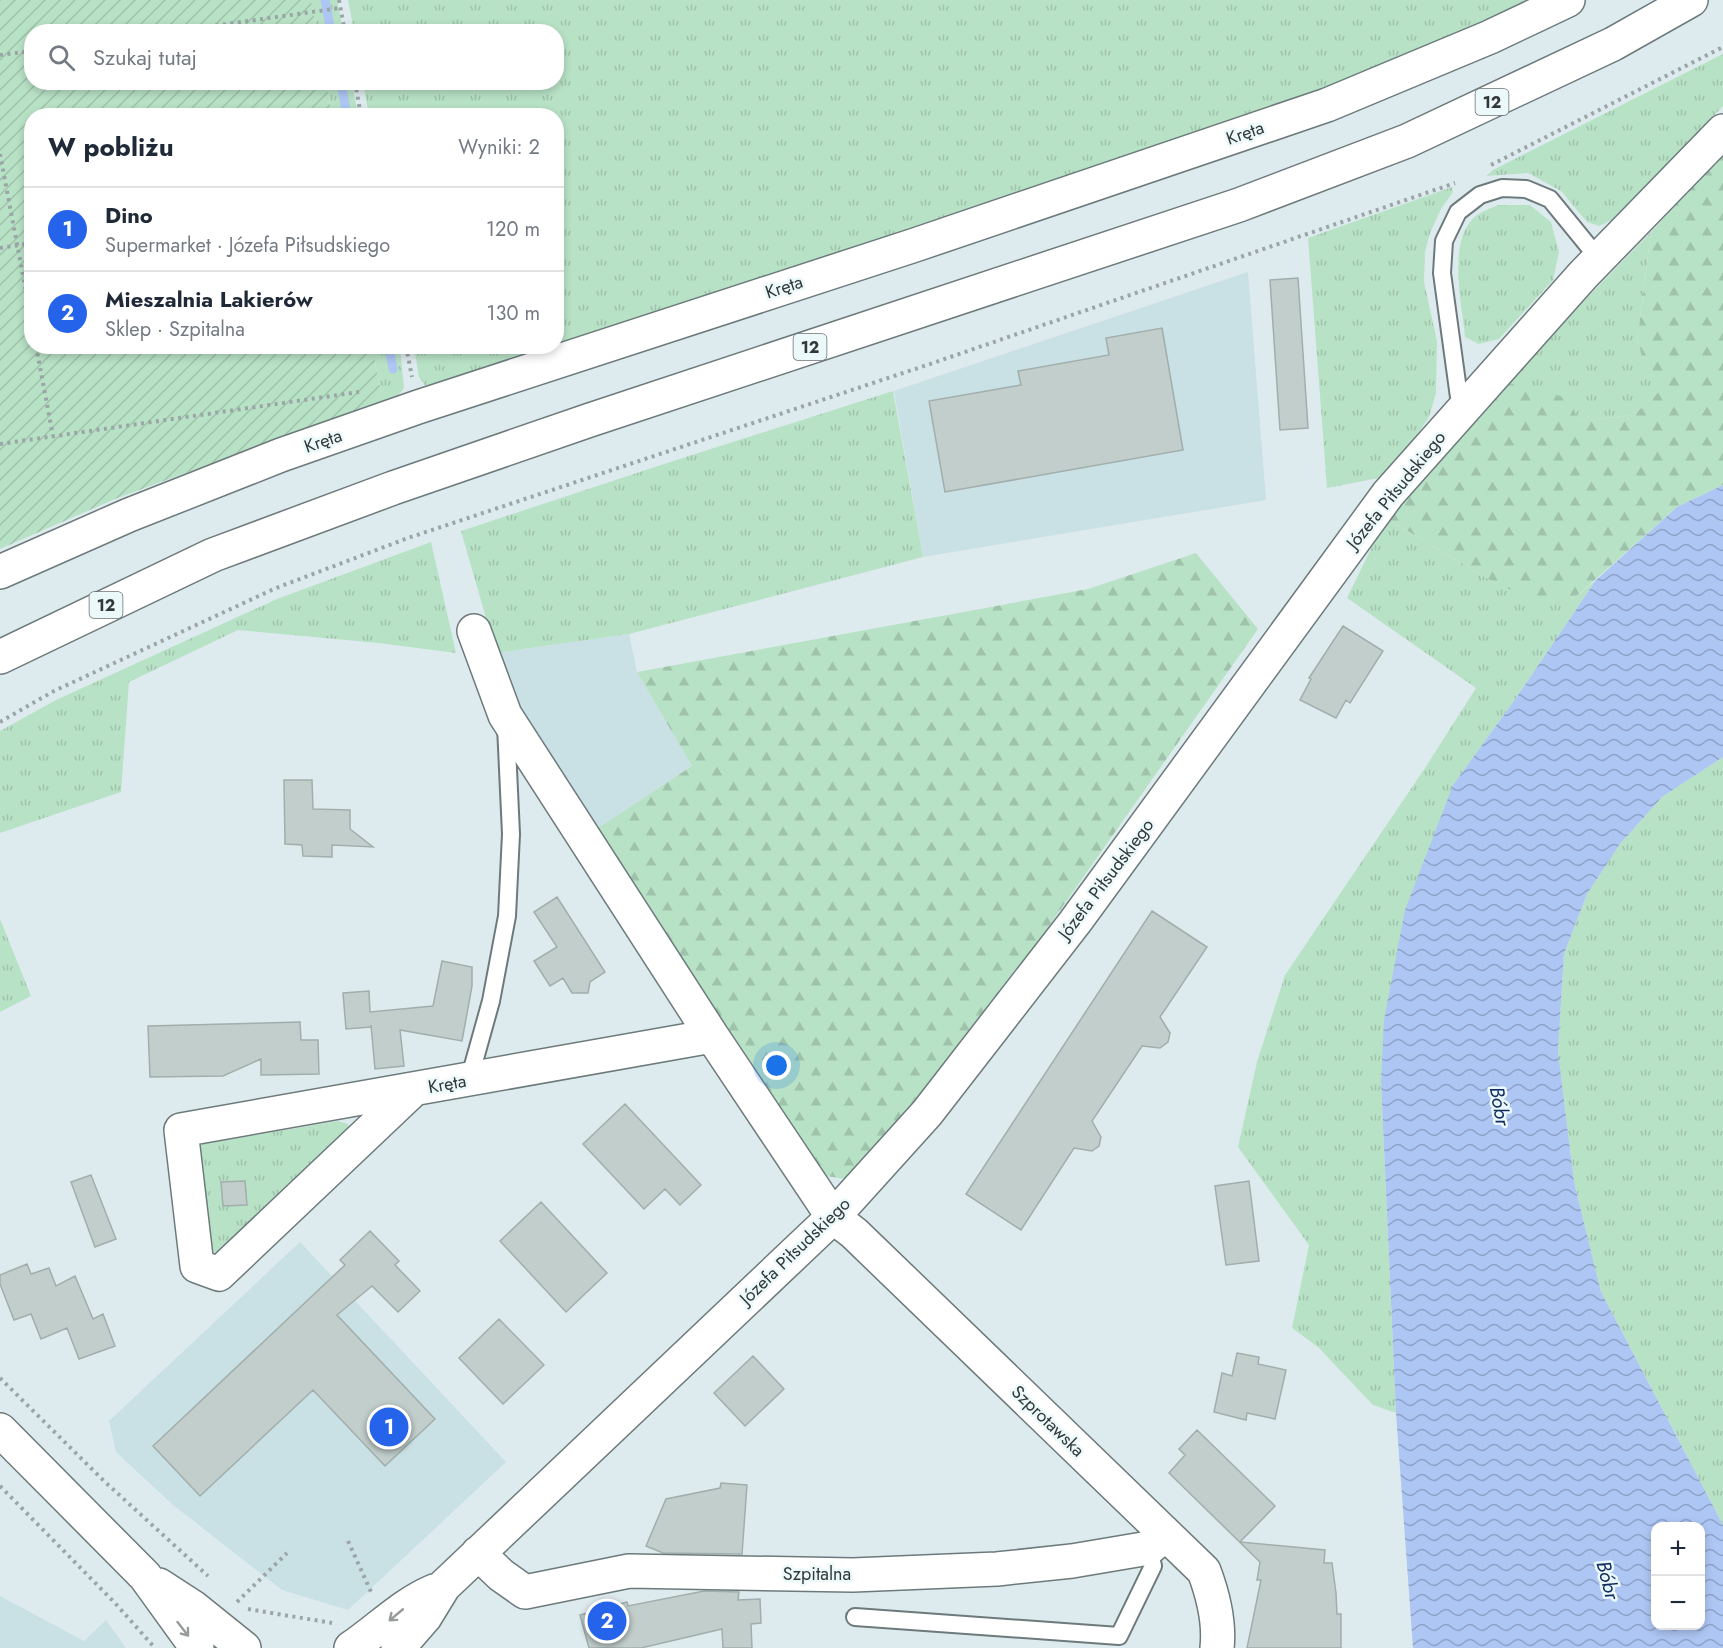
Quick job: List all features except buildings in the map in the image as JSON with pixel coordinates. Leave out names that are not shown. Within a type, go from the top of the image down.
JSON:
[{"type":"street","name":"Kręta","points":[[0,572],[129,515],[292,452],[418,407],[893,252],[1327,105],[1490,37],[1568,0]]},
{"type":"street","name":"12","points":[[0,657],[213,555],[393,488],[1239,205],[1407,141],[1613,44],[1691,0]]},
{"type":"street","name":"Józefa Piłsudskiego","points":[[444,1586],[833,1217],[927,1113],[1075,922],[1388,494],[1599,259],[1723,131]]},
{"type":"street","points":[[474,631],[505,715],[712,1036],[833,1217]]},
{"type":"street","name":"Kręta","points":[[413,1090],[219,1274],[197,1266],[181,1130],[712,1036]]},
{"type":"street","name":"Szprotawska","points":[[833,1217],[855,1233],[1157,1541],[1203,1571],[1214,1597],[1217,1648]]},
{"type":"street","points":[[0,1430],[145,1576],[197,1648]]},
{"type":"street","name":"Szpitalna","points":[[478,1553],[501,1575],[525,1592],[629,1571],[852,1575],[997,1569],[1072,1561],[1157,1541]]},
{"type":"street","points":[[145,1576],[193,1607],[244,1648]]},
{"type":"street","points":[[357,1644],[414,1599],[444,1586]]},
{"type":"street","points":[[398,1648],[425,1617],[444,1586]]},
{"type":"lane","points":[[1461,412],[1442,273],[1444,241],[1458,212],[1480,195],[1502,188],[1526,189],[1550,199],[1599,259]]},
{"type":"lane","points":[[469,1080],[491,1001],[507,916],[511,834],[505,715]]},
{"type":"lane","points":[[855,1617],[1119,1636],[1153,1566],[1157,1541]]},
{"type":"path","points":[[339,0],[343,24]]},
{"type":"path","points":[[227,24],[340,8]]},
{"type":"path","points":[[1485,168],[1723,48]]},
{"type":"path","points":[[0,55],[24,52]]},
{"type":"path","points":[[356,90],[360,108]]},
{"type":"path","points":[[0,153],[24,281]]},
{"type":"path","points":[[0,722],[54,691],[266,593],[397,543],[933,363],[1465,178]]},
{"type":"path","points":[[0,248],[24,244]]},
{"type":"path","points":[[37,354],[52,436]]},
{"type":"path","points":[[0,444],[367,391]]},
{"type":"path","points":[[0,1378],[104,1481],[212,1580]]},
{"type":"path","points":[[0,1486],[115,1603],[155,1648]]},
{"type":"path","points":[[348,1541],[372,1595]]},
{"type":"path","points":[[237,1603],[287,1553]]},
{"type":"path","points":[[229,1595],[243,1608],[350,1626],[357,1644]]},
{"type":"shaded area","points":[[1248,272],[1266,500],[923,557],[894,391]]},
{"type":"shaded area","points":[[629,634],[637,672],[692,766],[595,830],[528,725],[496,653]]},
{"type":"shaded area","points":[[300,1242],[506,1462],[348,1610],[282,1590],[172,1504],[116,1452],[109,1421]]},
{"type":"shaded area","points":[[0,1596],[84,1641],[106,1620],[126,1648],[0,1648]]},
{"type":"green space","points":[[0,0],[311,0],[316,24],[24,24],[24,90],[327,90],[331,108],[24,108],[24,354],[373,354],[381,392],[372,404],[115,499],[0,549]]},
{"type":"green space","points":[[311,0],[337,0],[342,24],[316,24]]},
{"type":"green space","points":[[348,0],[1538,0],[1408,59],[1276,110],[1074,180],[564,349],[564,108],[368,108],[364,90],[564,90],[564,24],[353,24]]},
{"type":"green space","points":[[1723,54],[1723,106],[1616,218],[1599,226],[1587,222],[1561,191],[1528,173],[1486,176],[1493,170]]},
{"type":"green space","points":[[327,90],[353,90],[357,108],[331,108]]},
{"type":"green space","points":[[1723,154],[1723,485],[1677,507],[1570,602],[1542,603],[1495,583],[1386,518],[1505,382],[1568,398],[1579,421],[1634,415],[1661,390],[1637,343],[1651,232]]},
{"type":"green space","points":[[1452,187],[1453,192],[1441,209],[1430,233],[1425,252],[1424,282],[1437,341],[1436,393],[1429,417],[1398,463],[1384,477],[1327,488],[1308,238]]},
{"type":"green space","points":[[1498,205],[1530,205],[1551,222],[1559,252],[1553,280],[1499,339],[1479,344],[1465,337],[1459,290],[1459,255],[1467,225],[1477,215]]},
{"type":"green space","points":[[1651,232],[1637,343],[1662,390],[1634,415],[1579,421],[1505,382]]},
{"type":"green space","points":[[373,354],[401,354],[404,388],[395,400],[372,404],[381,392]]},
{"type":"green space","points":[[415,354],[549,354],[439,391],[426,387],[419,377]]},
{"type":"green space","points":[[893,391],[923,557],[629,634],[496,653],[461,531]]},
{"type":"green space","points":[[1386,518],[1495,583],[1570,602],[1596,580],[1516,698],[1453,785],[1381,1081],[1396,1413],[1373,1405],[1318,1347],[1292,1328],[1309,1245],[1238,1147],[1257,1062],[1285,975],[1425,768],[1476,688],[1347,598]]},
{"type":"green space","points":[[431,542],[456,653],[238,630],[129,682],[121,792],[0,833],[0,731],[56,700],[277,599]]},
{"type":"green space","points":[[1196,553],[1258,629],[1001,994],[901,1121],[846,1179],[826,1176],[782,1116],[595,830],[692,766],[637,672],[1088,589]]},
{"type":"green space","points":[[1723,757],[1723,1525],[1601,1292],[1574,1182],[1558,1051],[1564,954],[1587,894],[1620,844],[1662,797]]},
{"type":"green space","points":[[0,919],[31,996],[0,1012]]},
{"type":"green space","points":[[338,1121],[348,1124],[350,1133],[220,1254],[207,1250],[197,1149],[203,1144]]},
{"type":"water","name":"Bóbr","points":[[1723,485],[1723,757],[1662,797],[1620,844],[1587,894],[1564,954],[1558,1051],[1574,1182],[1601,1292],[1723,1525],[1723,1648],[1413,1648],[1396,1413],[1381,1081],[1384,1020],[1405,910],[1453,785],[1516,698],[1596,580],[1677,507]]},
{"type":"waterway","points":[[325,0],[330,24]]},
{"type":"waterway","points":[[342,90],[346,108]]},
{"type":"waterway","points":[[390,354],[393,369]]},
{"type":"place","name":"Dino","points":[[389,1427]]},
{"type":"place","name":"Mieszalnia Lakierów","points":[[607,1621]]}]
